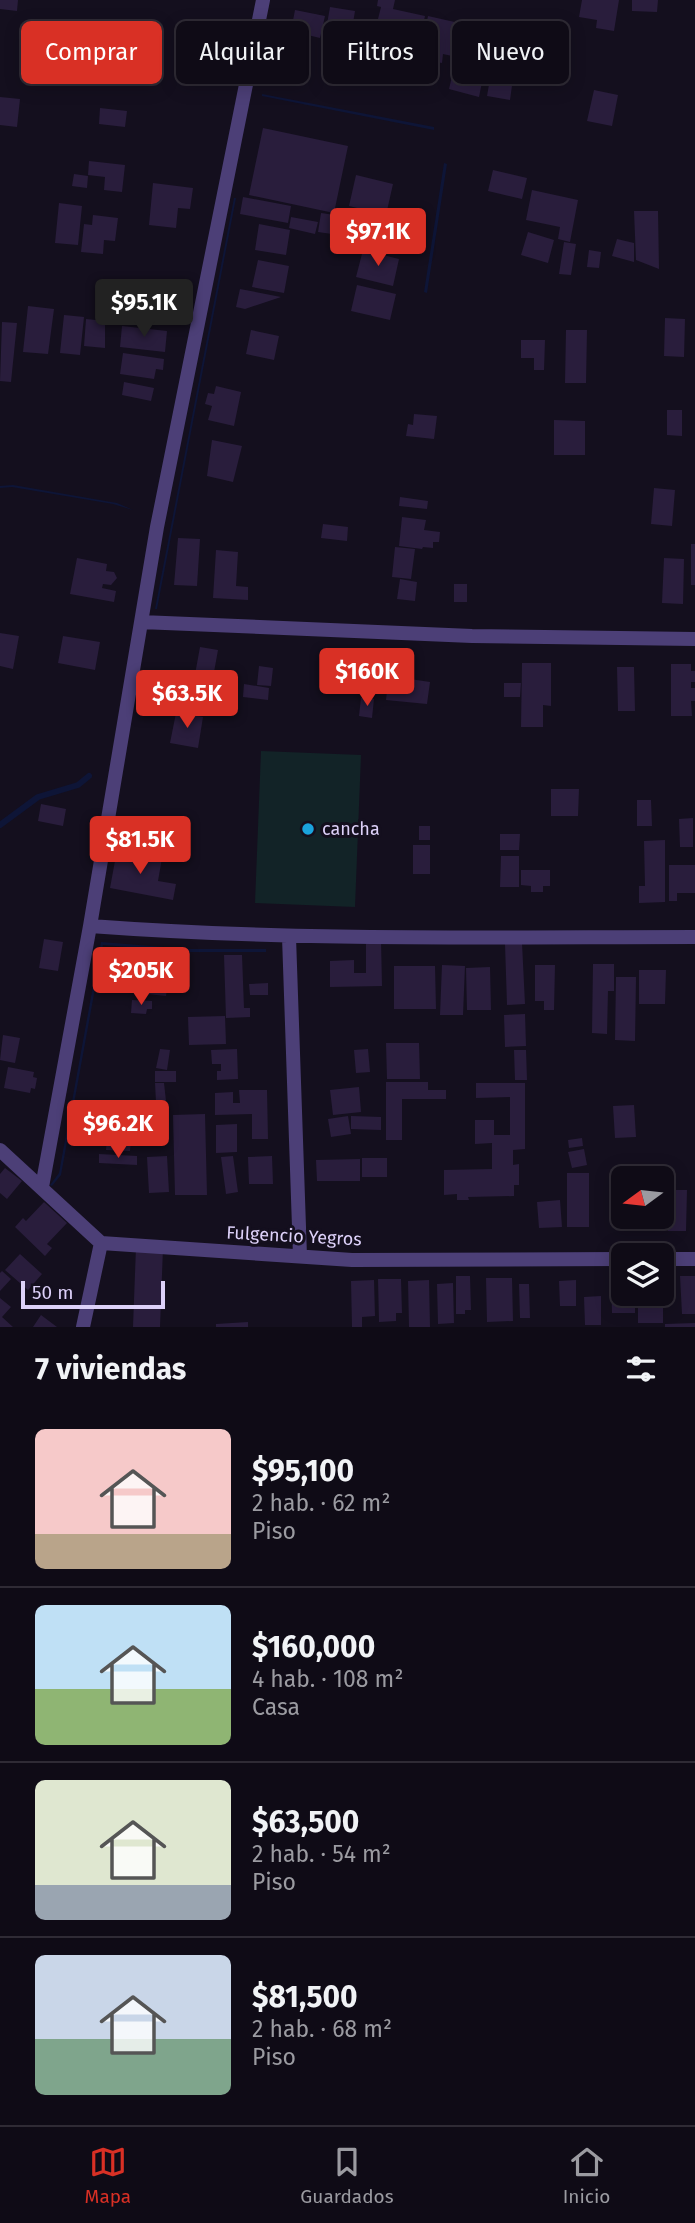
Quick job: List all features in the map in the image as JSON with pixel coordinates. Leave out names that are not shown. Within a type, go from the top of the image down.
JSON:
[{"type":"street","points":[[42,1187],[90,926],[157,527],[263,0]]},
{"type":"street","points":[[141,622],[472,636],[695,639]]},
{"type":"street","points":[[90,926],[191,934],[289,937],[695,937]]},
{"type":"street","points":[[289,937],[300,1256]]},
{"type":"street","points":[[0,1150],[101,1243],[83,1327]]},
{"type":"street","name":"Fulgencio Yegros","points":[[101,1243],[352,1260],[611,1259]]},
{"type":"street","points":[[674,1259],[695,1259]]},
{"type":"shaded area","name":"cancha","points":[[261,751],[361,755],[355,907],[255,903]]},
{"type":"water","points":[[262,96],[434,127],[434,130]]},
{"type":"water","points":[[444,163],[447,164],[427,293],[424,292]]},
{"type":"water","points":[[234,198],[236,198],[155,609]]},
{"type":"water","points":[[13,485],[117,503],[133,510],[113,504],[12,487],[0,488]]},
{"type":"water","points":[[101,942],[189,949],[266,949],[266,952],[188,952],[103,945],[61,1175],[52,1186],[50,1185],[59,1173]]},
{"type":"building","points":[[0,0],[18,0],[17,11],[0,9]]},
{"type":"building","points":[[378,0],[395,0],[393,9],[425,16],[424,21],[378,21],[381,7],[377,6]]},
{"type":"building","points":[[582,0],[619,0],[614,31],[596,28],[597,20],[579,17]]},
{"type":"building","points":[[632,0],[658,0],[657,12],[632,11]]},
{"type":"building","points":[[330,7],[355,11],[353,21],[328,21]]},
{"type":"building","points":[[295,10],[325,16],[320,38],[309,35],[309,21],[293,21]]},
{"type":"building","points":[[428,16],[452,21],[452,56],[443,54],[442,63],[438,62],[438,21],[427,21]]},
{"type":"building","points":[[452,77],[452,84],[482,84],[479,97],[449,89]]},
{"type":"building","points":[[489,84],[512,84],[510,100],[487,96]]},
{"type":"building","points":[[594,90],[618,95],[612,126],[587,121]]},
{"type":"building","points":[[0,97],[20,99],[17,127],[0,125]]},
{"type":"building","points":[[100,108],[127,111],[125,127],[99,124]]},
{"type":"building","points":[[263,128],[348,146],[334,213],[249,195]]},
{"type":"building","points":[[89,161],[125,165],[122,192],[104,190],[105,177],[88,175]]},
{"type":"building","points":[[493,170],[527,178],[522,199],[488,191]]},
{"type":"building","points":[[74,174],[88,176],[87,188],[72,186]]},
{"type":"building","points":[[356,175],[393,184],[386,215],[349,206]]},
{"type":"building","points":[[153,183],[193,188],[190,209],[178,208],[176,228],[149,225]]},
{"type":"building","points":[[532,190],[578,200],[570,242],[558,239],[560,227],[526,220]]},
{"type":"building","points":[[243,197],[291,206],[288,223],[240,214]]},
{"type":"building","points":[[59,203],[82,206],[78,245],[55,243]]},
{"type":"building","points":[[634,211],[658,211],[659,269],[636,260]]},
{"type":"building","points":[[321,213],[335,215],[332,234],[318,232]]},
{"type":"building","points":[[93,215],[118,218],[115,241],[104,240],[103,254],[81,252],[84,224],[92,225]]},
{"type":"building","points":[[291,217],[318,222],[315,234],[289,228]]},
{"type":"building","points":[[375,218],[397,223],[392,245],[370,240]]},
{"type":"building","points":[[259,224],[290,230],[286,255],[255,250]]},
{"type":"building","points":[[528,232],[554,240],[548,263],[521,255]]},
{"type":"building","points":[[617,239],[634,243],[634,262],[612,256]]},
{"type":"building","points":[[564,242],[576,244],[571,275],[559,274]]},
{"type":"building","points":[[363,250],[399,259],[393,286],[356,277]]},
{"type":"building","points":[[589,250],[601,252],[599,268],[587,267]]},
{"type":"building","points":[[258,260],[289,266],[284,293],[252,287]]},
{"type":"building","points":[[357,285],[396,294],[390,320],[351,311]]},
{"type":"building","points":[[240,289],[281,297],[245,309],[236,307]]},
{"type":"building","points":[[28,306],[54,309],[48,354],[23,352]]},
{"type":"building","points":[[64,315],[84,317],[80,355],[60,353]]},
{"type":"building","points":[[665,318],[685,319],[684,357],[664,356]]},
{"type":"building","points":[[86,319],[105,321],[105,348],[84,346]]},
{"type":"building","points":[[2,322],[17,323],[11,382],[0,381]]},
{"type":"building","points":[[122,326],[167,331],[165,352],[120,347]]},
{"type":"building","points":[[251,330],[279,336],[274,360],[246,354]]},
{"type":"building","points":[[566,330],[587,330],[586,383],[565,383]]},
{"type":"building","points":[[521,340],[545,340],[544,370],[534,370],[534,358],[521,358]]},
{"type":"building","points":[[123,353],[164,359],[163,370],[156,369],[154,379],[120,374]]},
{"type":"building","points":[[124,382],[154,388],[151,401],[122,395]]},
{"type":"building","points":[[216,386],[241,392],[234,426],[208,420],[212,406],[205,404],[208,393],[214,394]]},
{"type":"building","points":[[667,410],[682,410],[682,436],[667,435]]},
{"type":"building","points":[[414,414],[437,416],[434,439],[406,436],[408,424],[413,425]]},
{"type":"building","points":[[554,420],[585,421],[585,455],[554,455]]},
{"type":"building","points":[[212,440],[242,446],[233,482],[207,476]]},
{"type":"building","points":[[654,488],[675,490],[672,526],[651,524]]},
{"type":"building","points":[[400,497],[428,501],[427,509],[399,506]]},
{"type":"building","points":[[402,517],[426,520],[424,530],[440,532],[439,542],[433,542],[433,548],[399,546]]},
{"type":"building","points":[[323,524],[348,527],[347,541],[321,538]]},
{"type":"building","points":[[178,538],[200,539],[197,586],[174,585]]},
{"type":"building","points":[[691,544],[695,544],[695,585],[691,585]]},
{"type":"building","points":[[395,547],[415,549],[411,579],[392,577]]},
{"type":"building","points":[[216,550],[238,552],[236,586],[248,587],[248,600],[213,598]]},
{"type":"building","points":[[77,558],[107,564],[106,571],[114,572],[117,578],[111,585],[103,584],[102,588],[116,591],[114,602],[70,594]]},
{"type":"building","points":[[664,558],[684,559],[683,604],[662,603]]},
{"type":"building","points":[[400,579],[417,582],[415,601],[397,599]]},
{"type":"building","points":[[454,584],[467,584],[467,602],[454,602]]},
{"type":"building","points":[[0,633],[19,636],[13,669],[0,666]]},
{"type":"building","points":[[63,636],[100,642],[95,670],[58,663]]},
{"type":"building","points":[[200,647],[218,650],[212,683],[194,680]]},
{"type":"building","points":[[522,663],[551,663],[551,706],[543,705],[543,727],[521,727]]},
{"type":"building","points":[[390,664],[412,666],[410,679],[430,682],[427,704],[386,700]]},
{"type":"building","points":[[671,664],[691,664],[691,671],[695,671],[695,682],[691,682],[691,688],[695,688],[695,701],[691,701],[692,716],[671,716]]},
{"type":"building","points":[[259,666],[273,668],[271,686],[257,685]]},
{"type":"building","points":[[617,667],[634,667],[635,711],[618,711]]},
{"type":"building","points":[[353,668],[365,669],[365,674],[376,675],[373,695],[350,693]]},
{"type":"building","points":[[504,683],[521,683],[520,697],[504,697]]},
{"type":"building","points":[[244,684],[269,688],[268,700],[243,697]]},
{"type":"building","points":[[361,698],[374,699],[372,718],[359,716]]},
{"type":"building","points":[[176,713],[203,717],[198,748],[170,743]]},
{"type":"building","points":[[551,789],[579,789],[578,816],[551,816]]},
{"type":"building","points":[[637,800],[651,800],[652,826],[637,826]]},
{"type":"building","points":[[41,804],[66,809],[63,826],[38,821]]},
{"type":"building","points":[[693,818],[693,847],[680,847],[679,819]]},
{"type":"building","points":[[419,826],[430,826],[430,840],[419,840]]},
{"type":"building","points":[[500,834],[520,834],[519,850],[500,850]]},
{"type":"building","points":[[665,840],[665,902],[639,903],[639,886],[645,886],[644,841]]},
{"type":"building","points":[[413,845],[430,845],[430,874],[413,874]]},
{"type":"building","points":[[117,850],[162,858],[158,881],[176,884],[173,900],[110,888]]},
{"type":"building","points":[[501,856],[519,856],[519,887],[500,887]]},
{"type":"building","points":[[669,865],[695,865],[695,893],[677,893],[677,901],[669,901]]},
{"type":"building","points":[[521,870],[550,870],[550,886],[543,886],[543,892],[531,892],[531,886],[521,885]]},
{"type":"building","points":[[44,939],[63,942],[58,971],[39,968]]},
{"type":"building","points":[[366,940],[381,940],[382,986],[330,987],[330,961],[354,960],[354,973],[366,973]]},
{"type":"building","points":[[522,943],[525,1004],[507,1005],[505,944]]},
{"type":"building","points":[[224,955],[242,955],[244,1008],[250,1008],[250,1017],[226,1018]]},
{"type":"building","points":[[151,964],[170,967],[166,996],[147,994]]},
{"type":"building","points":[[593,964],[614,964],[614,991],[608,991],[607,1034],[592,1033]]},
{"type":"building","points":[[442,965],[465,966],[463,1015],[440,1015]]},
{"type":"building","points":[[535,965],[555,965],[554,1010],[544,1010],[544,1001],[535,1001]]},
{"type":"building","points":[[394,966],[435,966],[436,1009],[394,1009]]},
{"type":"building","points":[[490,967],[491,1010],[467,1010],[466,968]]},
{"type":"building","points":[[639,970],[666,970],[665,1004],[639,1004]]},
{"type":"building","points":[[616,977],[636,977],[635,1041],[615,1040]]},
{"type":"building","points":[[268,983],[268,995],[250,995],[249,984]]},
{"type":"building","points":[[132,1000],[152,1001],[152,1009],[147,1009],[146,1014],[131,1013]]},
{"type":"building","points":[[525,1014],[526,1046],[505,1047],[504,1015]]},
{"type":"building","points":[[225,1016],[226,1044],[189,1045],[188,1017]]},
{"type":"building","points":[[3,1035],[20,1038],[15,1063],[0,1060]]},
{"type":"building","points":[[386,1043],[419,1043],[420,1079],[387,1079]]},
{"type":"building","points":[[160,1049],[170,1050],[167,1070],[156,1068]]},
{"type":"building","points":[[237,1049],[238,1079],[217,1080],[217,1071],[221,1071],[221,1064],[212,1064],[211,1050]]},
{"type":"building","points":[[368,1049],[370,1072],[356,1073],[354,1050]]},
{"type":"building","points":[[514,1050],[526,1050],[527,1080],[515,1080]]},
{"type":"building","points":[[8,1067],[34,1072],[33,1077],[37,1078],[35,1089],[31,1088],[30,1093],[4,1088]]},
{"type":"building","points":[[155,1071],[176,1071],[176,1082],[155,1082]]},
{"type":"building","points":[[386,1082],[428,1082],[428,1090],[446,1090],[446,1099],[402,1099],[402,1140],[386,1140]]},
{"type":"building","points":[[155,1083],[164,1083],[166,1101],[156,1102]]},
{"type":"building","points":[[476,1083],[525,1083],[525,1149],[513,1150],[513,1165],[519,1164],[519,1185],[514,1185],[514,1196],[468,1197],[469,1200],[457,1200],[457,1194],[444,1195],[444,1170],[492,1169],[492,1143],[475,1144],[475,1120],[494,1120],[494,1135],[510,1135],[510,1097],[476,1098]]},
{"type":"building","points":[[359,1087],[361,1112],[333,1115],[330,1090]]},
{"type":"building","points":[[239,1090],[267,1090],[268,1139],[252,1139],[252,1114],[215,1115],[215,1093],[233,1092],[233,1103],[240,1103]]},
{"type":"building","points":[[634,1105],[636,1137],[615,1138],[613,1106]]},
{"type":"building","points":[[205,1114],[207,1195],[175,1195],[173,1115]]},
{"type":"building","points":[[348,1116],[351,1134],[331,1137],[328,1119]]},
{"type":"building","points":[[351,1116],[381,1117],[381,1130],[351,1129]]},
{"type":"building","points":[[237,1124],[237,1152],[216,1153],[216,1125]]},
{"type":"building","points":[[107,1138],[131,1139],[130,1151],[106,1150]]},
{"type":"building","points":[[582,1138],[583,1146],[569,1148],[568,1140]]},
{"type":"building","points":[[584,1149],[587,1165],[572,1168],[568,1152]]},
{"type":"building","points":[[99,1154],[137,1156],[137,1165],[99,1163]]},
{"type":"building","points":[[167,1156],[169,1192],[149,1193],[147,1157]]},
{"type":"building","points":[[233,1156],[238,1192],[226,1194],[221,1157]]},
{"type":"building","points":[[272,1156],[273,1184],[249,1184],[248,1157]]},
{"type":"building","points":[[362,1158],[387,1158],[387,1177],[362,1177]]},
{"type":"building","points":[[360,1159],[360,1181],[317,1181],[316,1160]]},
{"type":"building","points":[[5,1168],[22,1181],[7,1199],[0,1193],[0,1174]]},
{"type":"building","points":[[567,1173],[589,1173],[589,1227],[567,1227]]},
{"type":"building","points":[[674,1190],[687,1190],[686,1231],[668,1231],[674,1229]]},
{"type":"building","points":[[560,1200],[562,1227],[539,1228],[537,1202]]},
{"type":"building","points":[[44,1202],[67,1223],[47,1244],[52,1248],[45,1256],[15,1227],[23,1218],[26,1221]]},
{"type":"building","points":[[136,1247],[163,1248],[160,1327],[133,1327]]},
{"type":"building","points":[[20,1254],[42,1274],[28,1290],[5,1270]]},
{"type":"building","points":[[2,1271],[11,1279],[0,1291],[0,1273]]},
{"type":"building","points":[[456,1276],[470,1276],[471,1310],[465,1310],[465,1314],[456,1314]]},
{"type":"building","points":[[680,1276],[695,1276],[695,1314],[682,1314]]},
{"type":"building","points":[[486,1278],[512,1278],[513,1321],[487,1322]]},
{"type":"building","points":[[378,1279],[401,1279],[402,1313],[396,1313],[396,1321],[379,1322]]},
{"type":"building","points":[[374,1280],[375,1316],[362,1317],[362,1327],[352,1327],[351,1281]]},
{"type":"building","points":[[429,1280],[430,1327],[409,1327],[408,1281]]},
{"type":"building","points":[[576,1280],[576,1306],[560,1306],[559,1281]]},
{"type":"building","points":[[453,1283],[454,1323],[438,1324],[437,1284]]},
{"type":"building","points":[[519,1284],[529,1284],[530,1318],[520,1318]]},
{"type":"building","points":[[601,1296],[601,1325],[585,1325],[584,1297]]},
{"type":"building","points":[[0,1298],[11,1307],[2,1317],[13,1327],[0,1327]]},
{"type":"building","points":[[612,1306],[635,1306],[635,1313],[612,1313]]},
{"type":"building","points":[[663,1306],[663,1323],[638,1323],[638,1307]]},
{"type":"building","points":[[41,1315],[57,1327],[33,1327]]},
{"type":"building","points":[[248,1322],[248,1327],[216,1327],[216,1324]]},
{"type":"building","points":[[695,1323],[695,1327],[665,1327],[665,1324]]},
{"type":"waterway","points":[[0,825],[38,797],[78,785],[89,776]]},
{"type":"place","name":"cancha","points":[[308,829]]}]
